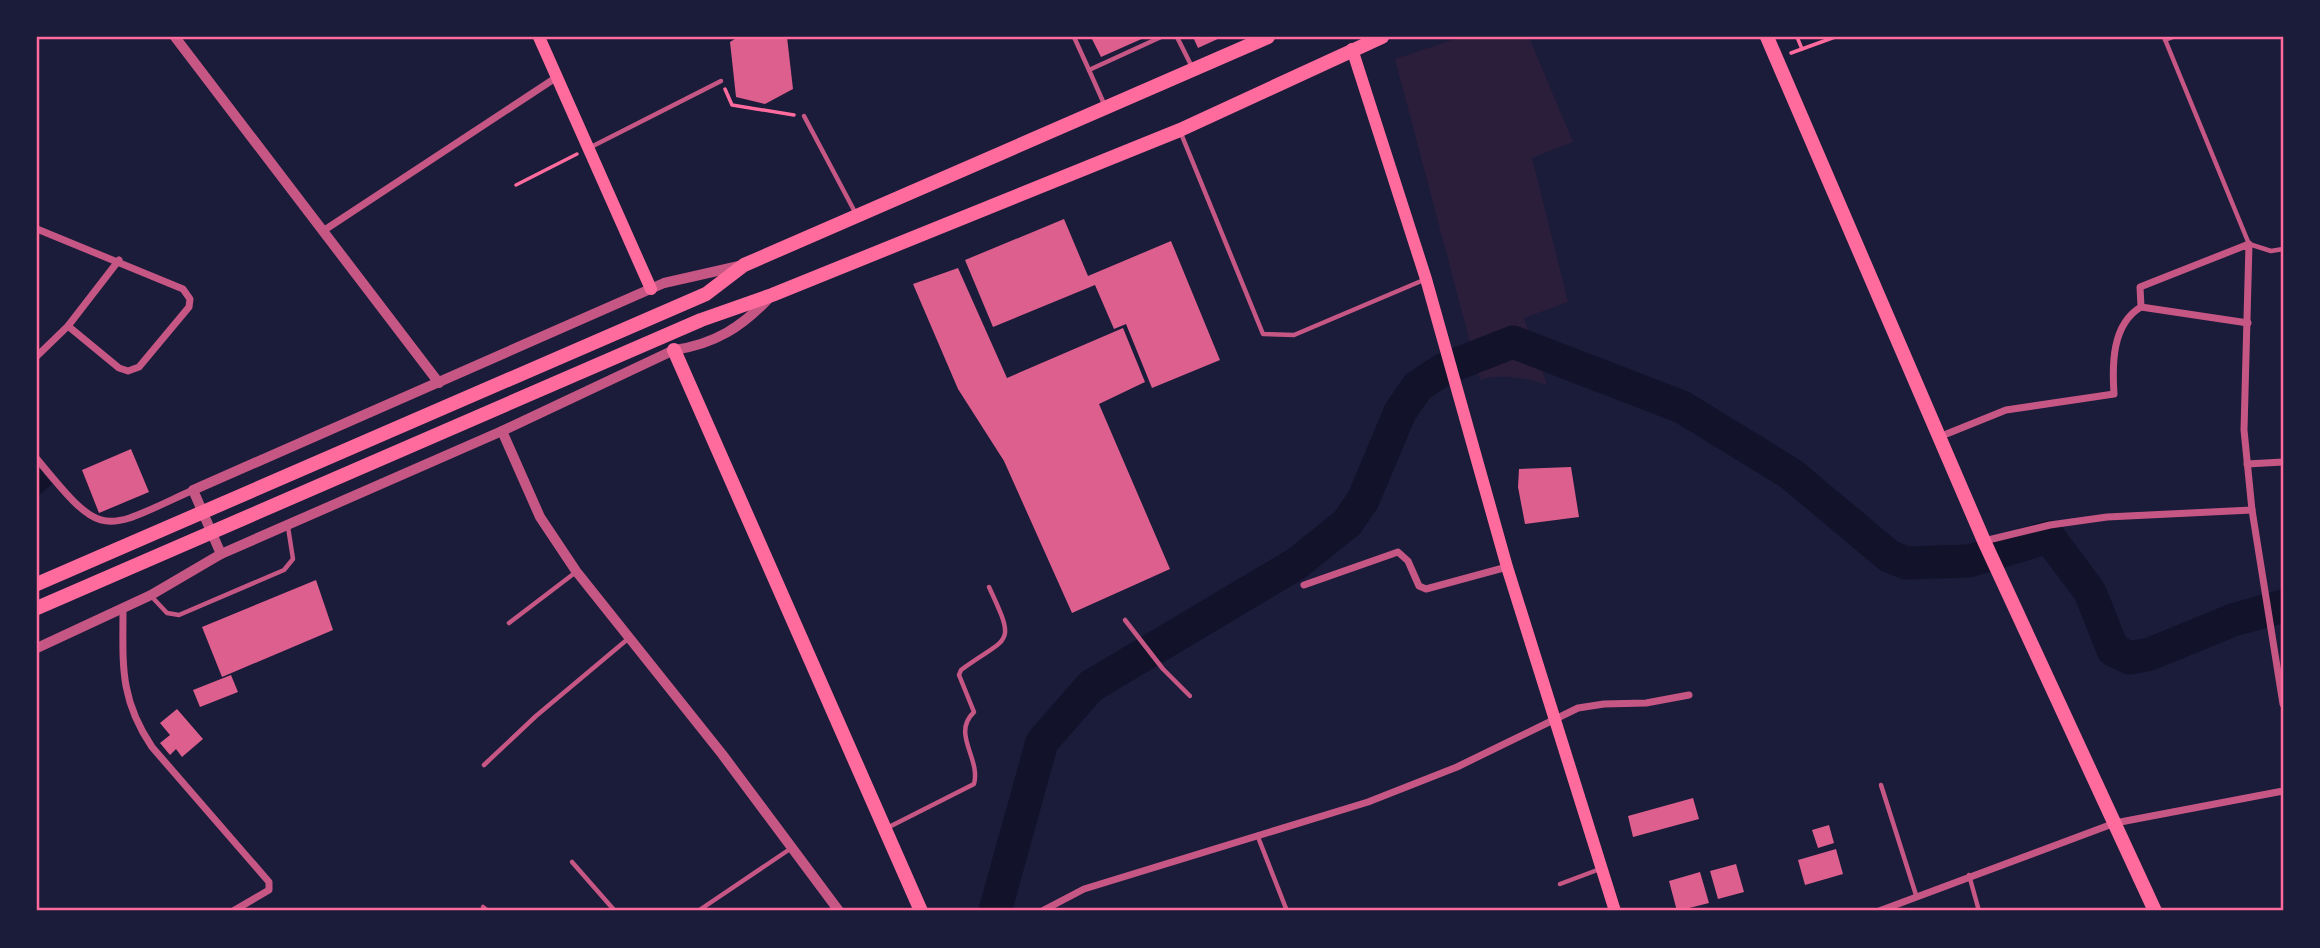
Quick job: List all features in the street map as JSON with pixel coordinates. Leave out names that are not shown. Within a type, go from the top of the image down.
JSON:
[{"type":"main road","points":[[539,37],[651,289]]},
{"type":"main road","points":[[37,584],[706,294],[744,265],[1107,110],[1268,37]]},
{"type":"main road","points":[[37,608],[701,320],[772,295],[1180,130],[1382,37]]},
{"type":"main road","points":[[1767,37],[1997,569],[2155,911]]},
{"type":"main road","points":[[1352,49],[1426,279],[1507,567],[1615,911]]},
{"type":"main road","points":[[674,350],[920,911]]},
{"type":"street","points":[[175,37],[439,383]]},
{"type":"street","points":[[323,231],[557,77]]},
{"type":"street","points":[[37,229],[119,260],[183,289],[190,299],[189,307],[139,366],[128,371],[119,369],[68,326]]},
{"type":"street","points":[[2141,307],[2140,287],[2249,244],[2244,430],[2252,510],[2283,704]]},
{"type":"street","points":[[37,356],[68,326],[119,260]]},
{"type":"street","points":[[38,461],[69,497],[94,520],[118,523],[651,289],[687,276],[744,265]]},
{"type":"street","points":[[37,648],[151,595],[221,554],[288,527],[502,431],[674,350],[704,344],[734,331],[748,321],[772,295]]},
{"type":"street","points":[[1939,437],[2006,410],[2114,394],[2112,361],[2124,324],[2130,314],[2141,307],[2248,323]]},
{"type":"street","points":[[502,431],[540,517],[576,571],[722,754],[790,849],[839,911]]},
{"type":"street","points":[[2248,464],[2283,462]]},
{"type":"street","points":[[193,490],[221,554]]},
{"type":"street","points":[[1986,544],[2050,525],[2106,517],[2252,510]]},
{"type":"street","points":[[1304,585],[1398,552],[1408,561],[1419,586],[1426,589],[1507,567]]},
{"type":"street","points":[[123,608],[123,677],[138,726],[152,747],[269,881],[269,890],[233,911]]},
{"type":"street","points":[[1042,911],[1084,890],[1208,849],[1258,837],[1412,785],[1457,767],[1555,718],[1591,706],[1646,703],[1689,695]]},
{"type":"street","points":[[1879,911],[1969,875],[2115,823],[2283,791]]},
{"type":"lane","points":[[1074,37],[1107,110]]},
{"type":"lane","points":[[1089,70],[1161,37]]},
{"type":"lane","points":[[1177,37],[1194,71]]},
{"type":"lane","points":[[2174,37],[2165,38],[2249,244],[2262,249],[2283,249]]},
{"type":"lane","points":[[588,148],[721,81]]},
{"type":"lane","points":[[804,116],[858,218]]},
{"type":"lane","points":[[1180,130],[1263,334],[1294,335],[1426,279]]},
{"type":"lane","points":[[151,595],[167,612],[179,615],[284,570],[293,559],[288,527]]},
{"type":"lane","points":[[509,623],[576,571]]},
{"type":"lane","points":[[885,828],[974,785],[974,765],[964,730],[967,719],[974,712],[958,675],[1007,636],[1006,624],[989,587]]},
{"type":"lane","points":[[1125,620],[1163,669],[1190,696]]},
{"type":"lane","points":[[484,765],[629,637]]},
{"type":"lane","points":[[1881,785],[1916,895]]},
{"type":"lane","points":[[1258,837],[1287,911]]},
{"type":"lane","points":[[698,911],[790,849]]},
{"type":"lane","points":[[572,862],[615,911]]},
{"type":"lane","points":[[1560,884],[1601,869]]},
{"type":"lane","points":[[1969,875],[1979,911]]},
{"type":"path","points":[[1797,37],[1802,49]]},
{"type":"path","points":[[1777,58],[1835,37]]},
{"type":"path","points":[[721,81],[733,105],[804,116]]},
{"type":"path","points":[[516,185],[588,148]]},
{"type":"shaded area","points":[[1461,37],[1529,37],[1573,142],[1532,158],[1568,302],[1524,318],[1547,385],[1513,377],[1480,380],[1395,59]]},
{"type":"shaded area","points":[[37,468],[52,484],[37,497]]},
{"type":"building","points":[[738,37],[787,37],[793,89],[765,104],[736,97],[730,42]]},
{"type":"building","points":[[1091,37],[1146,37],[1101,57]]},
{"type":"building","points":[[1193,37],[1222,37],[1198,48]]},
{"type":"building","points":[[1064,219],[1088,276],[1171,241],[1220,360],[1152,388],[1126,324],[1114,329],[1095,285],[993,327],[965,260]]},
{"type":"building","points":[[958,268],[1007,378],[1123,328],[1145,382],[1099,404],[1170,569],[1072,613],[1004,461],[958,389],[913,284]]},
{"type":"building","points":[[131,449],[149,492],[99,513],[82,470]]},
{"type":"building","points":[[1571,467],[1579,517],[1525,524],[1518,487],[1519,469]]},
{"type":"building","points":[[316,580],[333,630],[222,677],[202,627]]},
{"type":"building","points":[[231,675],[238,692],[200,707],[193,690]]},
{"type":"building","points":[[177,709],[203,739],[182,757],[176,749],[170,755],[160,743],[170,735],[160,723]]},
{"type":"building","points":[[1693,798],[1699,819],[1633,837],[1628,816]]},
{"type":"building","points":[[1829,825],[1834,843],[1818,848],[1812,830]]},
{"type":"building","points":[[1836,849],[1843,874],[1805,885],[1798,860]]},
{"type":"building","points":[[1736,864],[1744,892],[1718,899],[1710,871]]},
{"type":"building","points":[[1700,872],[1709,903],[1677,911],[1669,881]]},
{"type":"waterway","points":[[995,911],[1042,742],[1091,686],[1296,564],[1347,523],[1363,500],[1400,412],[1418,386],[1444,369],[1513,342],[1682,407],[1791,474],[1889,556],[1906,563],[1969,561],[2049,537],[2090,592],[2113,650],[2130,658],[2150,654],[2233,620],[2283,606]]}]
